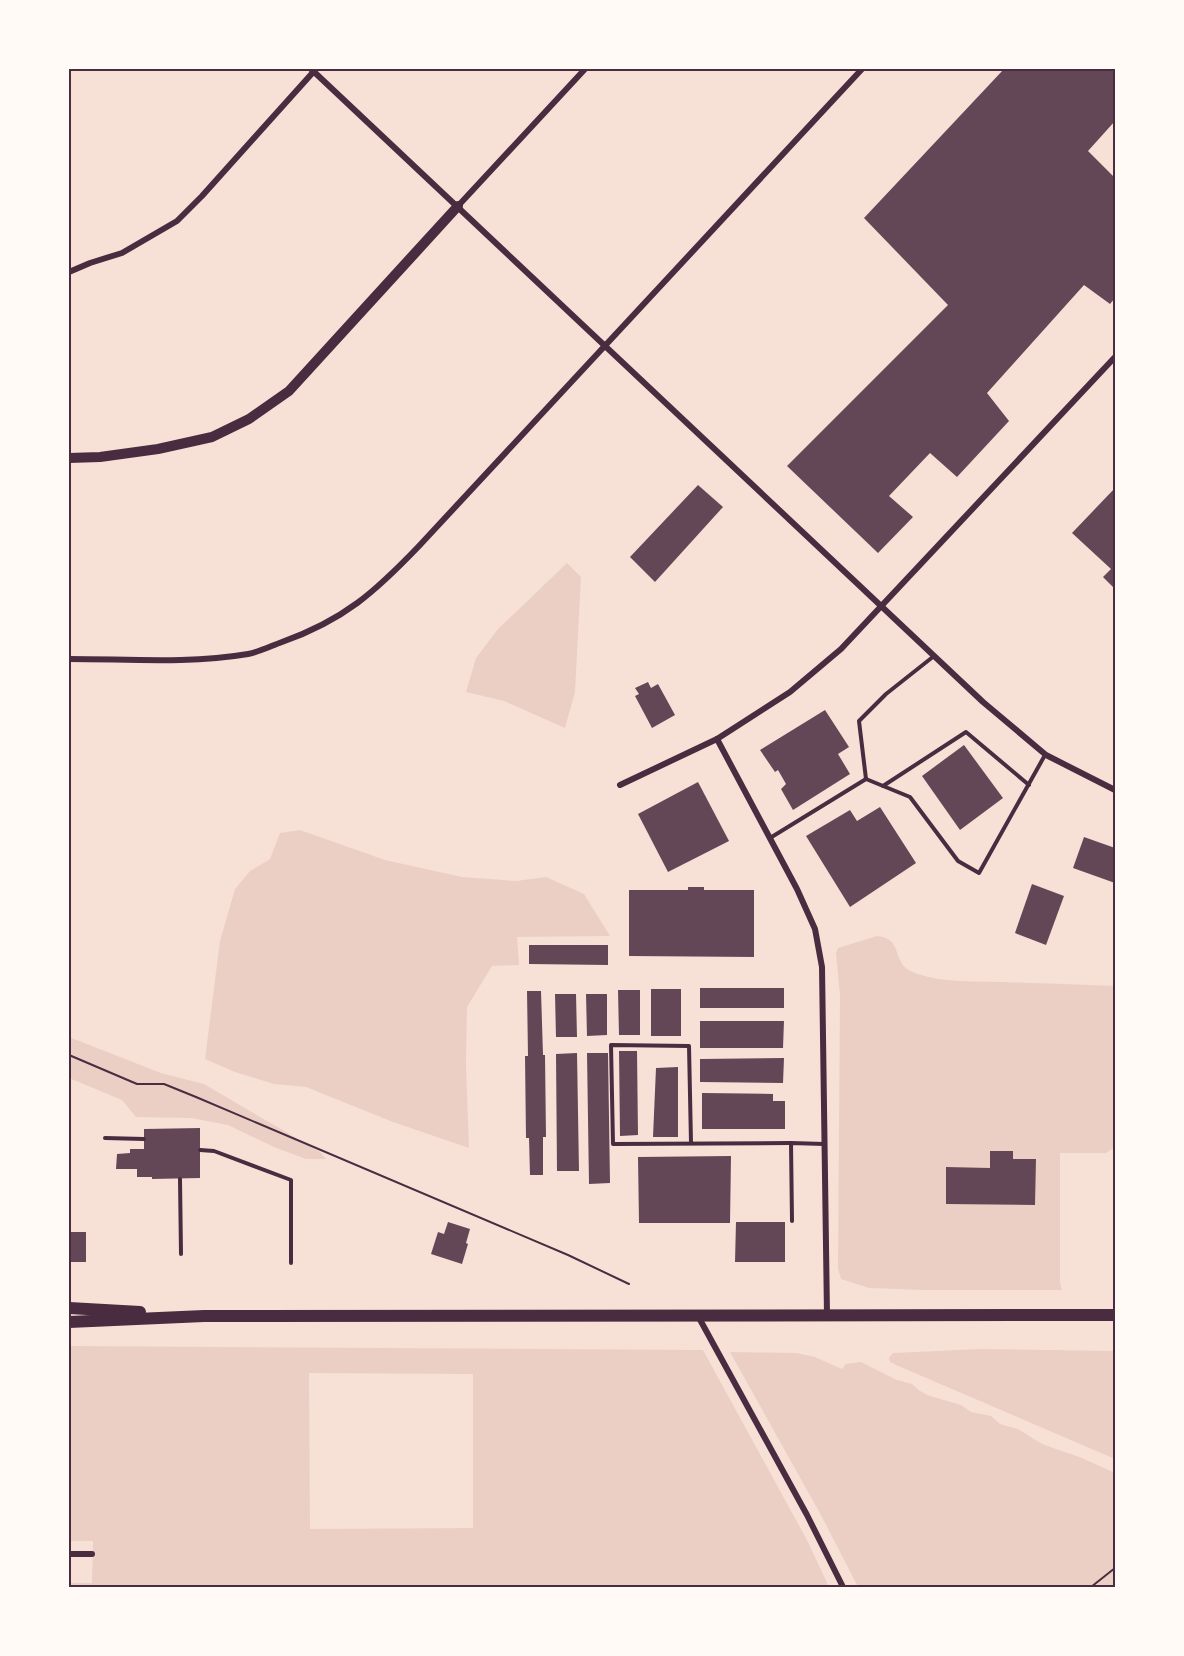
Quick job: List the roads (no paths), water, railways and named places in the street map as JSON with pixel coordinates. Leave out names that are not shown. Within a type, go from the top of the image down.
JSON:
[{"type":"main road","points":[[69,1308],[204,1316]]},
{"type":"main road","points":[[69,1322],[204,1316],[1115,1315]]},
{"type":"street","points":[[69,458],[100,457],[158,449],[212,437],[249,419],[289,391],[585,69]]},
{"type":"street","points":[[69,659],[208,659],[250,654],[320,627],[361,602],[384,582],[862,69]]},
{"type":"street","points":[[69,272],[122,253],[177,221],[314,70],[982,702],[1045,754],[1115,790]]},
{"type":"street","points":[[620,785],[717,739],[790,692],[841,649],[1115,357]]},
{"type":"street","points":[[717,739],[797,889],[817,936],[822,967],[828,1316]]},
{"type":"street","points":[[698,1315],[807,1515],[843,1587]]},
{"type":"street","points":[[69,1554],[92,1554]]},
{"type":"lane","points":[[866,779],[859,721],[886,694],[934,656]]},
{"type":"lane","points":[[882,787],[966,732],[1029,785]]},
{"type":"lane","points":[[866,779],[910,797],[958,861],[979,873],[1045,754]]},
{"type":"lane","points":[[770,838],[866,779]]},
{"type":"lane","points":[[691,1143],[689,1046],[611,1045],[613,1144],[824,1144]]},
{"type":"lane","points":[[105,1138],[144,1139]]},
{"type":"lane","points":[[791,1143],[792,1221]]},
{"type":"lane","points":[[200,1150],[214,1151],[291,1180],[291,1263]]},
{"type":"lane","points":[[180,1179],[181,1254]]}]
